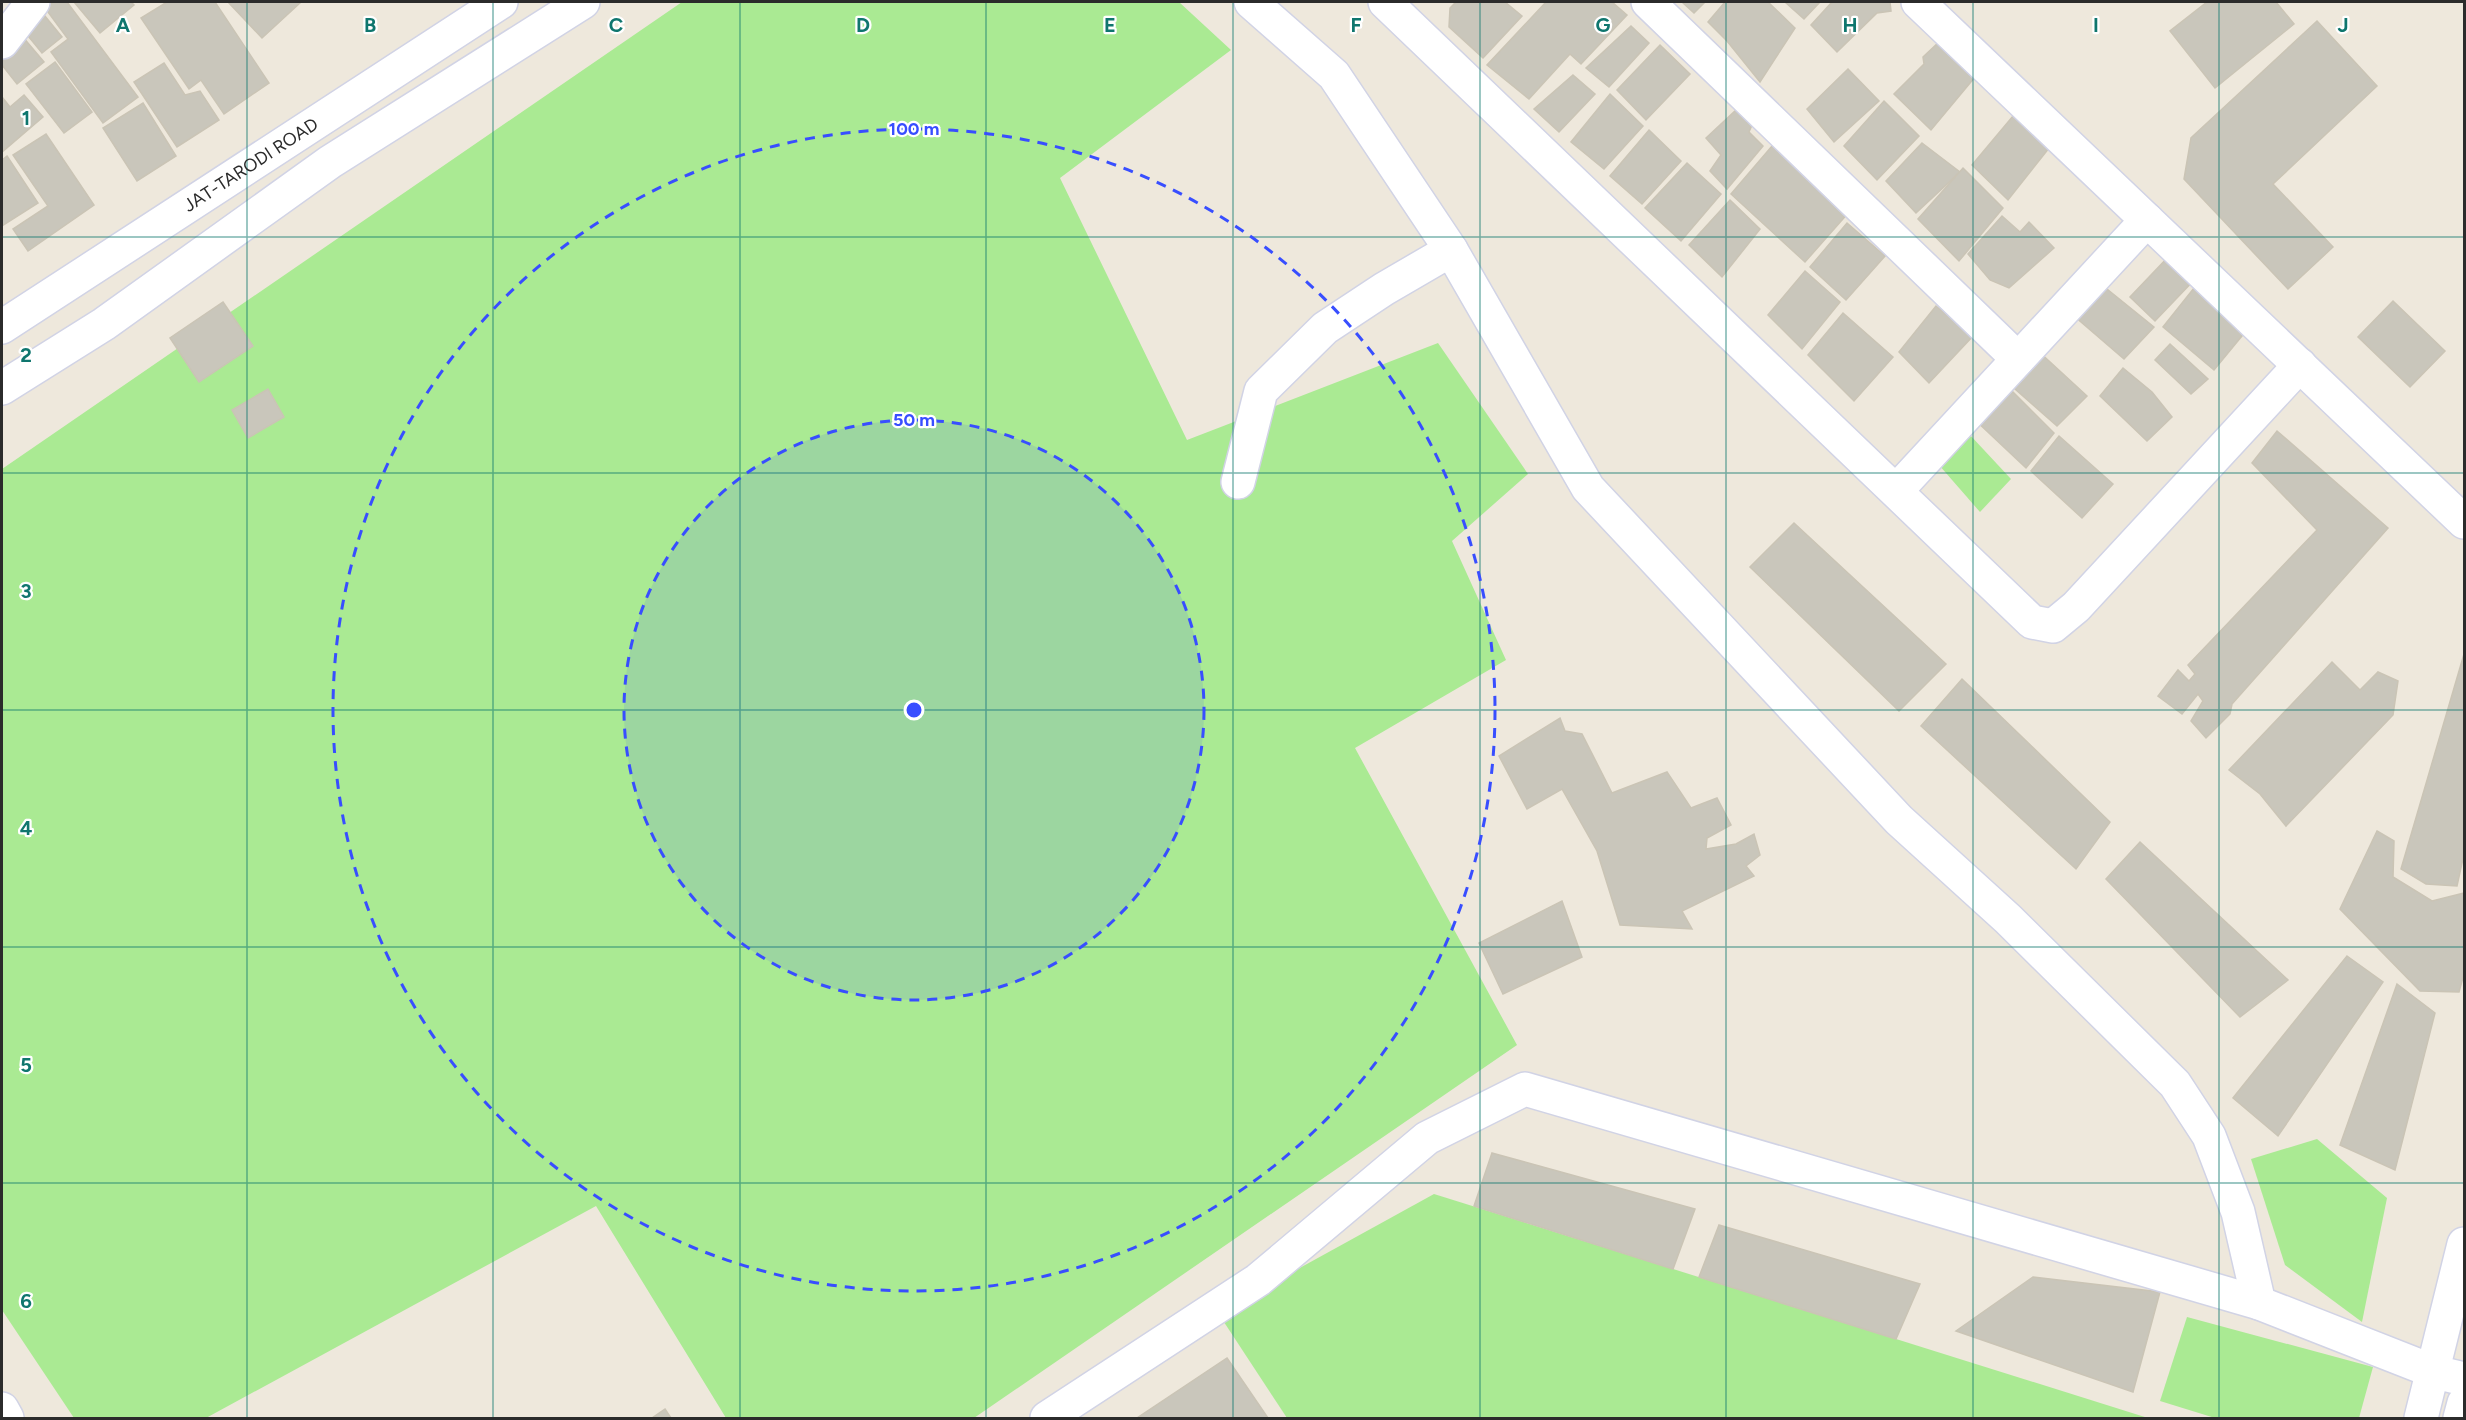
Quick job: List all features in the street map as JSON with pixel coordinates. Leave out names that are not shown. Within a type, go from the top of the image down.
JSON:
[{"type":"street","points":[[2,42],[33,2]]},
{"type":"street","name":"JAT-TARODI ROAD","points":[[2,327],[501,2]]},
{"type":"street","points":[[2,388],[113,317],[330,162],[583,2]]},
{"type":"street","points":[[1251,2],[1335,75],[1451,250],[1588,488],[1899,820],[2008,919],[2175,1084],[2209,1136],[2238,1212],[2259,1303]]},
{"type":"street","points":[[1388,2],[2032,622],[2053,627],[2076,607],[2300,365]]},
{"type":"street","points":[[1648,2],[2018,359]]},
{"type":"street","points":[[1918,2],[2464,522]]},
{"type":"street","points":[[1897,490],[2147,220]]},
{"type":"street","points":[[1238,482],[1261,391],[1325,328],[1384,289],[1451,250]]},
{"type":"street","points":[[1047,1419],[1258,1280],[1427,1138],[1525,1089],[2259,1303],[2450,1375]]},
{"type":"street","points":[[2421,1419],[2450,1375],[2464,1244]]},
{"type":"street","points":[[2460,1419],[2464,1403]]},
{"type":"street","points":[[2,1409],[7,1419]]},
{"type":"green space","points":[[682,2],[1179,2],[1231,50],[1060,178],[1187,440],[1438,343],[1528,474],[1452,541],[1506,660],[1355,748],[1517,1045],[974,1418],[726,1418],[596,1206],[206,1418],[74,1418],[2,1310],[2,469]]},
{"type":"green space","points":[[1970,435],[2011,479],[1980,512],[1939,465]]},
{"type":"green space","points":[[2317,1139],[2387,1198],[2362,1322],[2285,1265],[2251,1159]]},
{"type":"green space","points":[[1434,1194],[2148,1418],[1287,1418],[1218,1313]]},
{"type":"green space","points":[[2187,1317],[2373,1367],[2359,1418],[2215,1418],[2160,1401]]},
{"type":"building","points":[[53,2],[67,2],[138,97],[103,123],[51,52],[68,39],[45,8]]},
{"type":"building","points":[[74,2],[131,2],[134,5],[100,33]]},
{"type":"building","points":[[167,2],[215,2],[269,83],[224,114],[201,80],[189,89],[141,18]]},
{"type":"building","points":[[228,2],[301,2],[262,38]]},
{"type":"building","points":[[1456,2],[1505,2],[1522,16],[1483,58],[1449,27],[1450,8]]},
{"type":"building","points":[[1546,2],[1612,2],[1627,15],[1581,64],[1570,54],[1529,99],[1487,65]]},
{"type":"building","points":[[1682,2],[1705,2],[1694,13]]},
{"type":"building","points":[[1725,2],[1768,2],[1795,28],[1760,82],[1727,41],[1708,22]]},
{"type":"building","points":[[1785,2],[1820,2],[1804,19]]},
{"type":"building","points":[[1832,2],[1890,2],[1891,11],[1877,13],[1837,52],[1811,25]]},
{"type":"building","points":[[2207,2],[2276,2],[2294,24],[2215,88],[2170,31]]},
{"type":"building","points":[[40,10],[62,37],[42,53],[20,26]]},
{"type":"building","points":[[2317,21],[2377,86],[2273,184],[2333,247],[2288,289],[2184,179],[2191,138]]},
{"type":"building","points":[[1631,26],[1649,43],[1609,87],[1586,68]]},
{"type":"building","points":[[22,36],[44,62],[17,84],[2,65],[2,53]]},
{"type":"building","points":[[1940,41],[1975,77],[1931,130],[1894,94],[1924,64],[1923,57]]},
{"type":"building","points":[[1660,45],[1690,74],[1646,120],[1617,90]]},
{"type":"building","points":[[55,62],[92,112],[64,133],[26,84]]},
{"type":"building","points":[[164,63],[185,95],[200,91],[219,120],[177,147],[134,82]]},
{"type":"building","points":[[1848,69],[1879,101],[1834,142],[1807,109]]},
{"type":"building","points":[[1573,75],[1595,94],[1559,132],[1534,109]]},
{"type":"building","points":[[1610,94],[1643,126],[1604,169],[1571,142]]},
{"type":"building","points":[[24,95],[43,117],[2,152],[2,97],[10,107]]},
{"type":"building","points":[[1884,101],[1919,136],[1877,180],[1844,146]]},
{"type":"building","points":[[143,103],[176,156],[137,181],[103,128]]},
{"type":"building","points":[[1737,109],[1752,125],[1749,132],[1763,146],[1727,189],[1710,171],[1721,155],[1706,138]]},
{"type":"building","points":[[2013,116],[2049,148],[2008,200],[1972,165]]},
{"type":"building","points":[[1649,130],[1681,161],[1642,204],[1610,176]]},
{"type":"building","points":[[46,134],[94,205],[28,251],[13,229],[48,206],[13,155]]},
{"type":"building","points":[[1922,143],[1960,172],[1916,213],[1886,181]]},
{"type":"building","points":[[1772,146],[1849,212],[1805,262],[1731,194]]},
{"type":"building","points":[[7,156],[38,203],[2,226],[2,160]]},
{"type":"building","points":[[1687,163],[1721,194],[1681,241],[1645,208]]},
{"type":"building","points":[[1963,168],[2003,208],[1959,261],[1918,219]]},
{"type":"building","points":[[1730,200],[1760,229],[1722,277],[1689,245]]},
{"type":"building","points":[[2002,216],[2020,232],[2029,222],[2054,248],[2009,288],[1990,280],[1968,254]]},
{"type":"building","points":[[1847,223],[1885,256],[1846,300],[1810,267]]},
{"type":"building","points":[[2171,254],[2196,278],[2155,321],[2130,297]]},
{"type":"building","points":[[1805,271],[1840,302],[1802,349],[1768,315]]},
{"type":"building","points":[[2102,285],[2154,327],[2124,359],[2074,316]]},
{"type":"building","points":[[2194,288],[2246,331],[2214,370],[2163,327]]},
{"type":"building","points":[[2393,301],[2445,351],[2410,387],[2358,337]]},
{"type":"building","points":[[223,302],[253,346],[199,382],[170,338]]},
{"type":"building","points":[[1936,306],[1973,336],[1929,383],[1899,352]]},
{"type":"building","points":[[1843,313],[1893,357],[1854,401],[1808,355]]},
{"type":"building","points":[[2170,344],[2208,379],[2191,394],[2155,360]]},
{"type":"building","points":[[2036,349],[2087,396],[2057,426],[2007,382]]},
{"type":"building","points":[[2123,368],[2152,392],[2172,417],[2147,441],[2100,396]]},
{"type":"building","points":[[2005,384],[2054,433],[2026,468],[1973,418]]},
{"type":"building","points":[[268,389],[284,417],[248,438],[232,410]]},
{"type":"building","points":[[2277,431],[2388,528],[2232,704],[2230,714],[2206,738],[2191,721],[2203,701],[2198,694],[2182,714],[2158,696],[2178,670],[2189,681],[2195,674],[2188,665],[2317,530],[2252,463]]},
{"type":"building","points":[[2059,436],[2113,484],[2082,518],[2031,471]]},
{"type":"building","points":[[1794,523],[1946,664],[1899,711],[1750,567]]},
{"type":"building","points":[[2464,654],[2464,854],[2457,886],[2426,884],[2401,869]]},
{"type":"building","points":[[2332,662],[2360,690],[2378,672],[2398,681],[2393,715],[2286,826],[2260,794],[2229,770]]},
{"type":"building","points":[[1962,679],[2110,822],[2076,869],[1921,726]]},
{"type":"building","points":[[1560,718],[1565,731],[1582,734],[1612,793],[1667,772],[1691,808],[1717,798],[1731,825],[1707,838],[1706,849],[1736,844],[1754,834],[1760,855],[1746,866],[1754,876],[1682,911],[1692,929],[1620,925],[1597,851],[1562,789],[1527,809],[1499,756]]},
{"type":"building","points":[[2377,831],[2394,841],[2393,877],[2432,901],[2464,893],[2464,974],[2459,992],[2420,991],[2340,909]]},
{"type":"building","points":[[2140,842],[2288,980],[2240,1017],[2106,879]]},
{"type":"building","points":[[1562,901],[1582,957],[1503,994],[1479,943]]},
{"type":"building","points":[[2347,956],[2383,982],[2278,1136],[2233,1098]]},
{"type":"building","points":[[2397,984],[2435,1013],[2395,1170],[2340,1145]]},
{"type":"building","points":[[1492,1153],[1695,1209],[1673,1269],[1474,1206]]},
{"type":"building","points":[[1719,1225],[1920,1284],[1896,1339],[1699,1277]]},
{"type":"building","points":[[2033,1277],[2160,1292],[2133,1392],[1956,1331]]},
{"type":"building","points":[[1227,1358],[1268,1418],[1137,1418]]},
{"type":"building","points":[[665,1409],[671,1418],[652,1418]]}]
